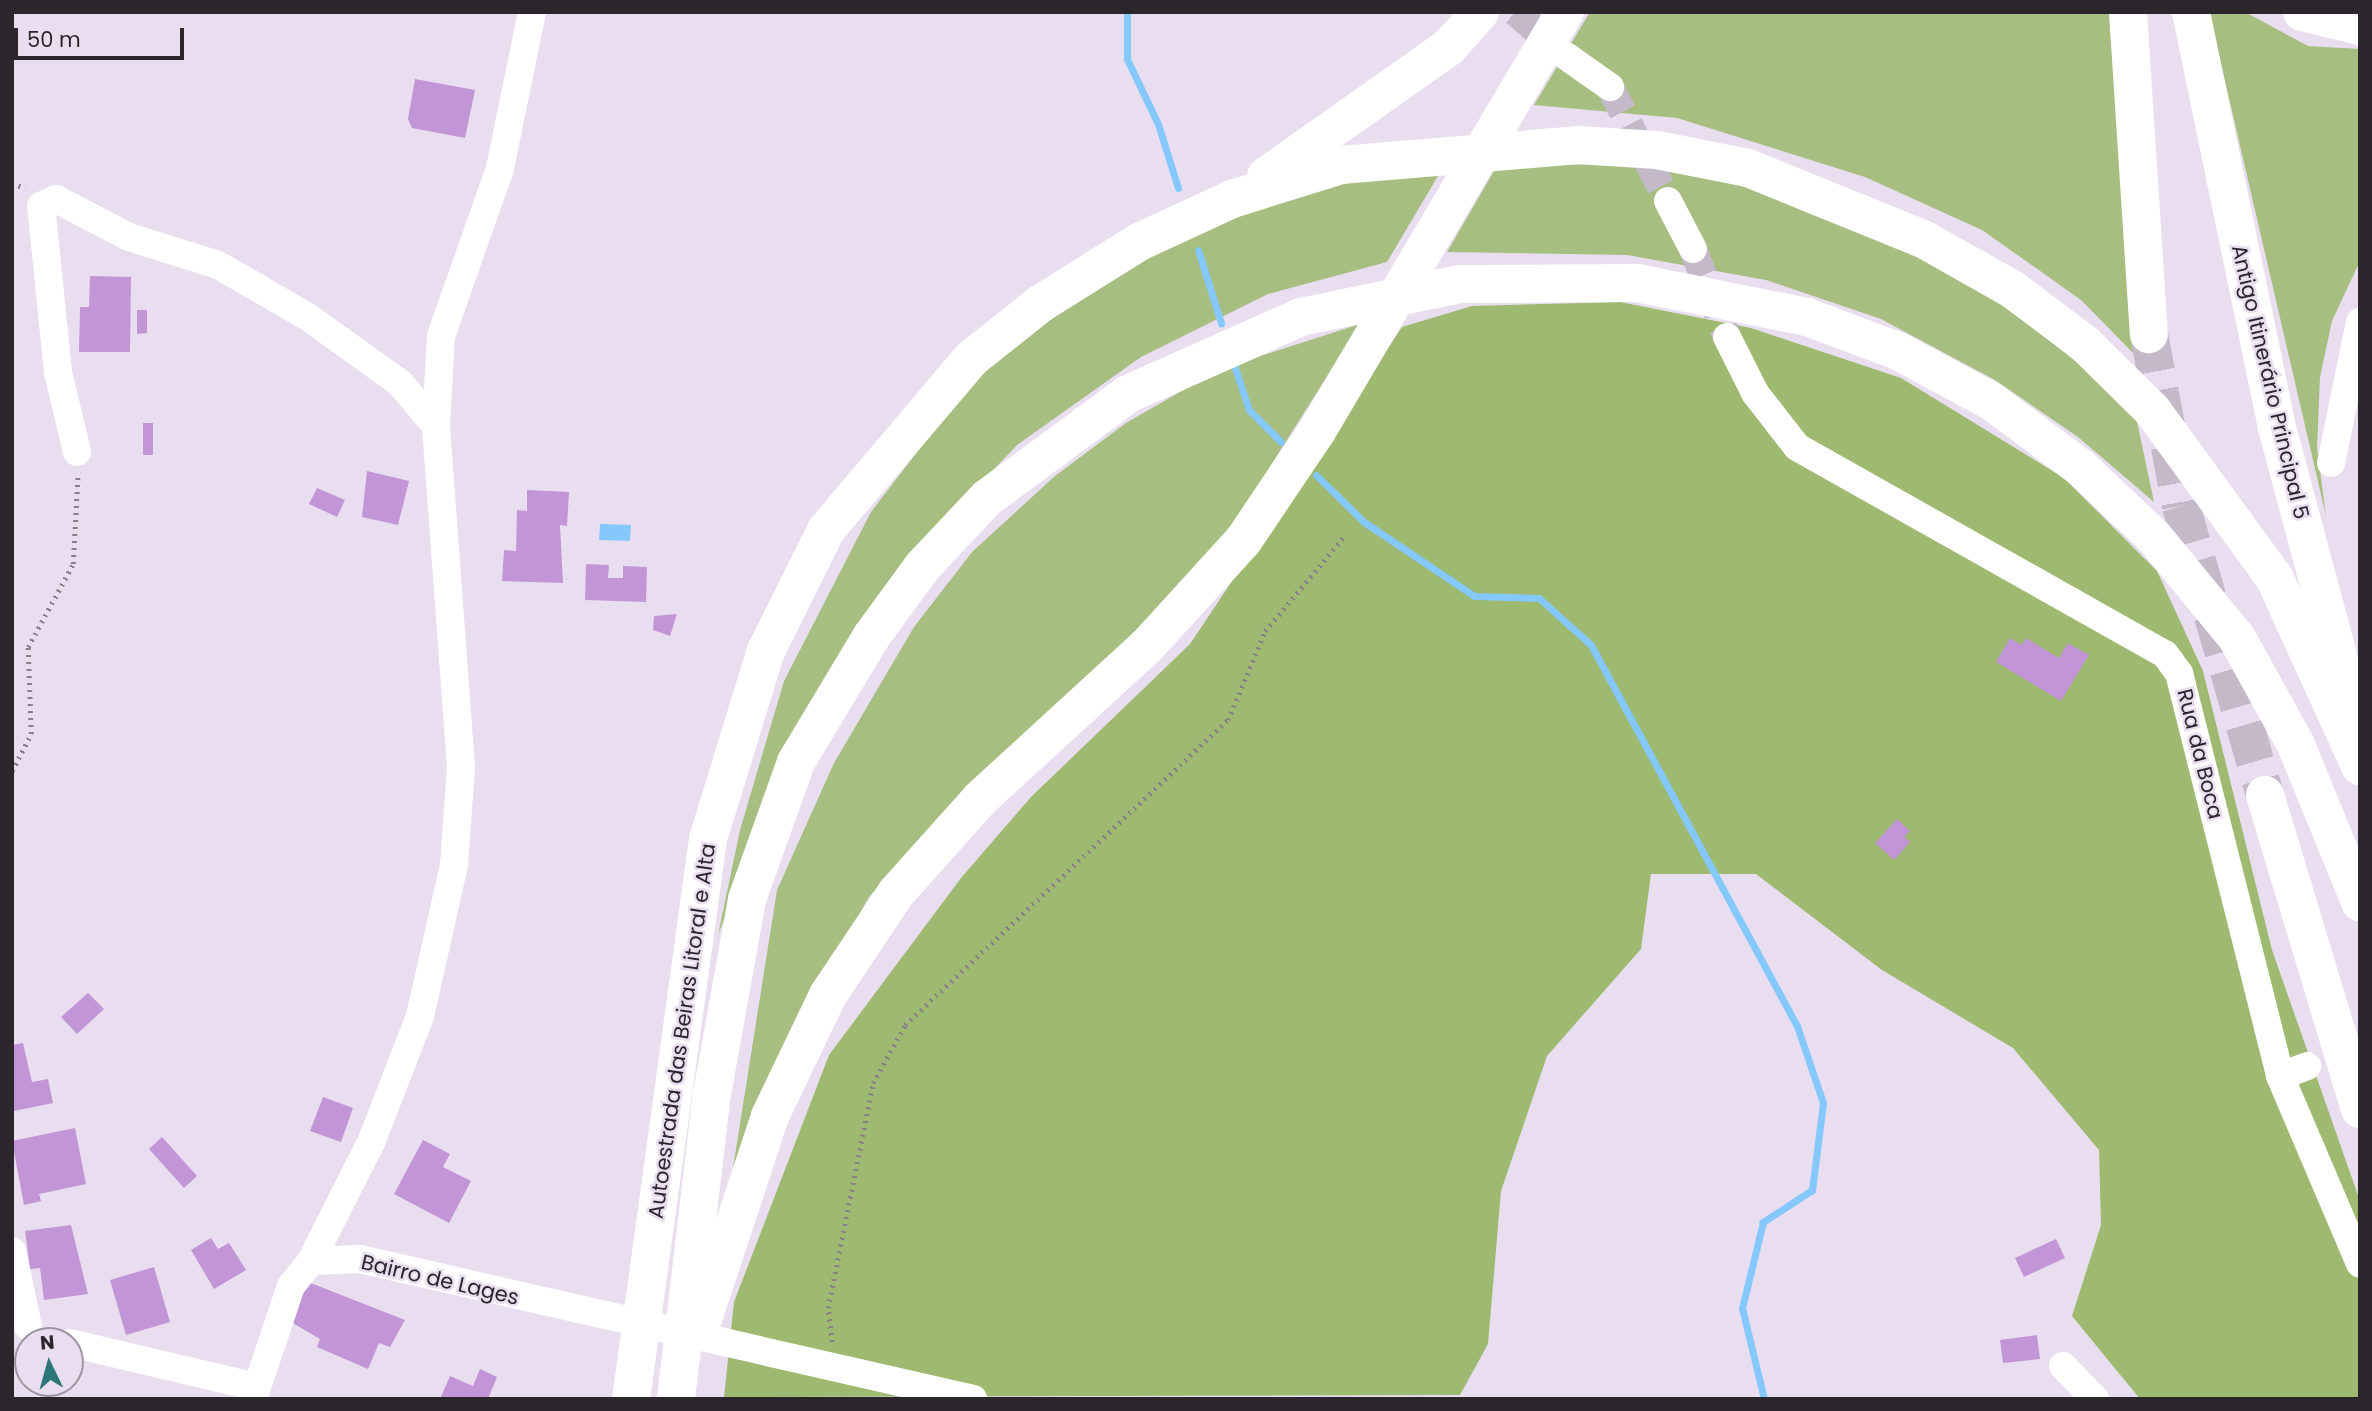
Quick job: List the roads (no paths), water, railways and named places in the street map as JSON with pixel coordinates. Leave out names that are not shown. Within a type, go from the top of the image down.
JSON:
[{"type":"highway","points":[[1232,199],[1357,117],[1449,47],[1480,12]]},
{"type":"highway","points":[[677,1398],[770,1116],[828,995],[896,893],[980,799],[1147,646],[1243,541],[1317,430],[1564,12]]},
{"type":"highway","points":[[2128,12],[2149,334]]},
{"type":"highway","name":"Antigo Itinerário Principal 5","points":[[2191,12],[2276,424],[2360,750]]},
{"type":"highway","points":[[2302,12],[2360,26]]},
{"type":"highway","name":"Autoestrada das Beiras Litoral e Alta","points":[[631,1399],[708,839],[766,651],[826,530],[971,359],[1040,304],[1139,242],[1232,199],[1341,165],[1395,157],[1577,145],[1657,150],[1748,168],[1845,203],[2012,289],[2085,344],[2152,410],[2267,567],[2360,766]]},
{"type":"highway","name":"Autoestrada das Beiras Litoral e Alta","points":[[677,1398],[712,1094],[745,912],[796,762],[871,637],[923,566],[987,498],[1055,442],[1128,394],[1301,317],[1373,299],[1500,282],[1637,282],[1723,295],[1898,351],[1991,401],[2080,467],[2145,528],[2238,638],[2301,756],[2360,902]]},
{"type":"highway","points":[[2265,795],[2360,1109]]},
{"type":"street","points":[[84,1346],[255,1393],[291,1286],[311,1261],[372,1140],[420,1016],[454,865],[461,766],[436,426],[441,337],[500,168],[531,12]]},
{"type":"street","points":[[1566,55],[1610,87]]},
{"type":"street","points":[[77,452],[58,372],[41,206],[56,199],[129,237],[218,265],[308,317],[400,383],[436,426]]},
{"type":"street","points":[[1668,201],[1693,249]]},
{"type":"street","points":[[2331,463],[2360,322]]},
{"type":"street","name":"Rua da Boca","points":[[1727,337],[1772,421],[1797,447],[2165,654],[2179,673],[2280,1076],[2360,1264]]},
{"type":"street","points":[[2280,1076],[2307,1066]]},
{"type":"street","points":[[12,1251],[20,1323]]},
{"type":"street","name":"Bairro de Lages","points":[[311,1261],[360,1259],[552,1306],[973,1399]]},
{"type":"street","points":[[2063,1366],[2095,1399]]},
{"type":"water","points":[[600,524],[631,525],[630,541],[599,540]]},
{"type":"waterway","points":[[1127,12],[1127,59],[1158,124],[1178,188]]},
{"type":"waterway","points":[[1198,250],[1221,323]]},
{"type":"waterway","points":[[1235,368],[1249,410],[1281,442]]},
{"type":"waterway","points":[[1316,475],[1364,522],[1474,596],[1539,598],[1591,645],[1797,1026],[1823,1103],[1812,1190],[1763,1222],[1742,1308],[1764,1399]]},
{"type":"tunnel","points":[[1515,12],[1561,51]]},
{"type":"tunnel","points":[[1610,87],[1668,201]]},
{"type":"tunnel","points":[[1693,249],[1727,337]]},
{"type":"tunnel","points":[[2149,334],[2181,506],[2265,795]]}]
